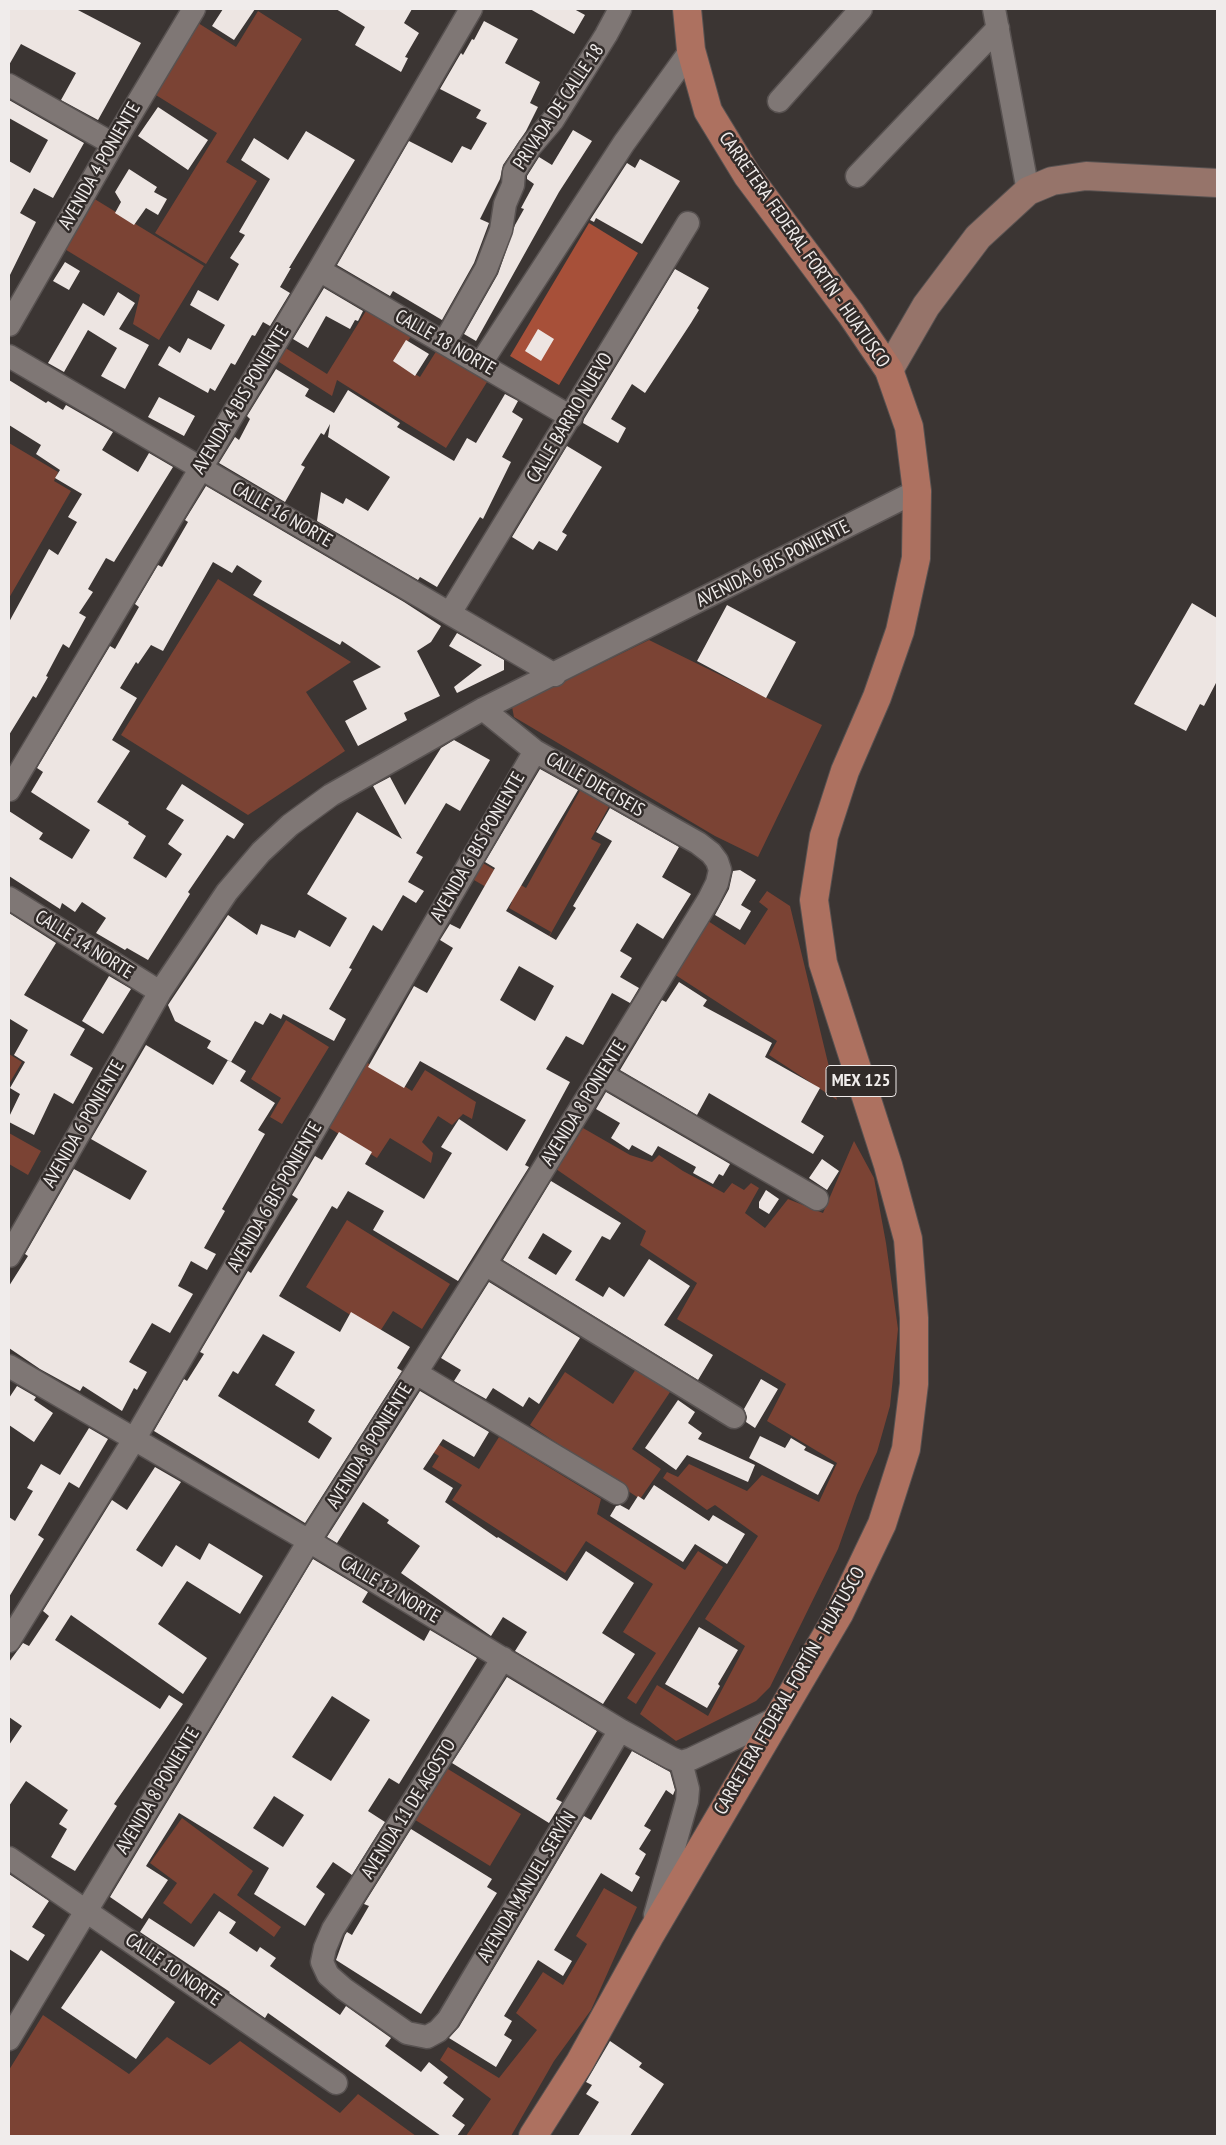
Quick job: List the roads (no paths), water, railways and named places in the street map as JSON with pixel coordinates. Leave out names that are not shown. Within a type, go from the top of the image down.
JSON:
[{"type":"main road","name":"CARRETERA FEDERAL FORTÍN - HUATUSCO","points":[[533,2136],[580,2062],[649,1937],[838,1614],[882,1524],[906,1449],[914,1384],[914,1318],[908,1239],[888,1164],[823,963],[814,900],[824,836],[838,789],[877,697],[900,630],[916,558],[917,491],[909,427],[889,370],[851,314],[747,175],[708,111],[691,50],[687,9]]},
{"type":"main road","points":[[889,370],[926,306],[978,237],[1028,191],[1052,181],[1086,176],[1217,183]]},
{"type":"street","name":"AVENIDA 4 PONIENTE","points":[[9,325],[112,144],[194,9]]},
{"type":"street","name":"AVENIDA 4 BIS PONIENTE","points":[[9,790],[319,270],[471,9]]},
{"type":"street","name":"PRIVADA DE CALLE 18","points":[[444,343],[486,269],[501,230],[505,204],[513,185],[514,172],[530,147],[553,120],[620,9]]},
{"type":"street","points":[[779,101],[861,9]]},
{"type":"street","points":[[857,176],[996,19]]},
{"type":"street","points":[[996,19],[1028,191]]},
{"type":"street","points":[[481,363],[624,143],[691,50]]},
{"type":"street","points":[[9,85],[112,144]]},
{"type":"street","name":"CALLE BARRIO NUEVO","points":[[450,613],[688,222]]},
{"type":"street","name":"CALLE 18 NORTE","points":[[319,270],[571,417]]},
{"type":"street","name":"CALLE 16 NORTE","points":[[9,356],[555,675]]},
{"type":"street","name":"AVENIDA 6 BIS PONIENTE","points":[[160,992],[227,892],[261,852],[290,825],[331,795],[484,709],[555,675],[917,491]]},
{"type":"street","name":"CALLE DIECISEIS","points":[[484,709],[535,751],[698,843],[711,853]]},
{"type":"street","name":"AVENIDA 6 BIS PONIENTE","points":[[9,1641],[135,1438],[535,751]]},
{"type":"street","name":"AVENIDA 8 PONIENTE","points":[[9,2039],[309,1541],[485,1264],[709,900],[720,870],[717,861],[711,853]]},
{"type":"street","name":"CALLE 14 NORTE","points":[[9,898],[160,992]]},
{"type":"street","name":"AVENIDA 6 PONIENTE","points":[[9,1256],[160,992]]},
{"type":"street","points":[[601,1074],[818,1199]]},
{"type":"street","points":[[485,1264],[734,1417]]},
{"type":"street","name":"CALLE 12 NORTE","points":[[9,1366],[309,1541],[620,1730],[681,1762]]},
{"type":"street","points":[[416,1373],[616,1493]]},
{"type":"street","name":"AVENIDA 11 DE AGOSTO","points":[[427,2037],[407,2033],[344,1989],[328,1975],[322,1962],[325,1948],[333,1930],[503,1658]]},
{"type":"street","points":[[649,1937],[687,1801],[688,1789],[681,1762],[776,1718]]},
{"type":"street","name":"AVENIDA MANUEL SERVÍN","points":[[427,2037],[438,2031],[448,2020],[620,1730]]},
{"type":"street","name":"CALLE 10 NORTE","points":[[9,1858],[86,1909],[336,2083]]}]
